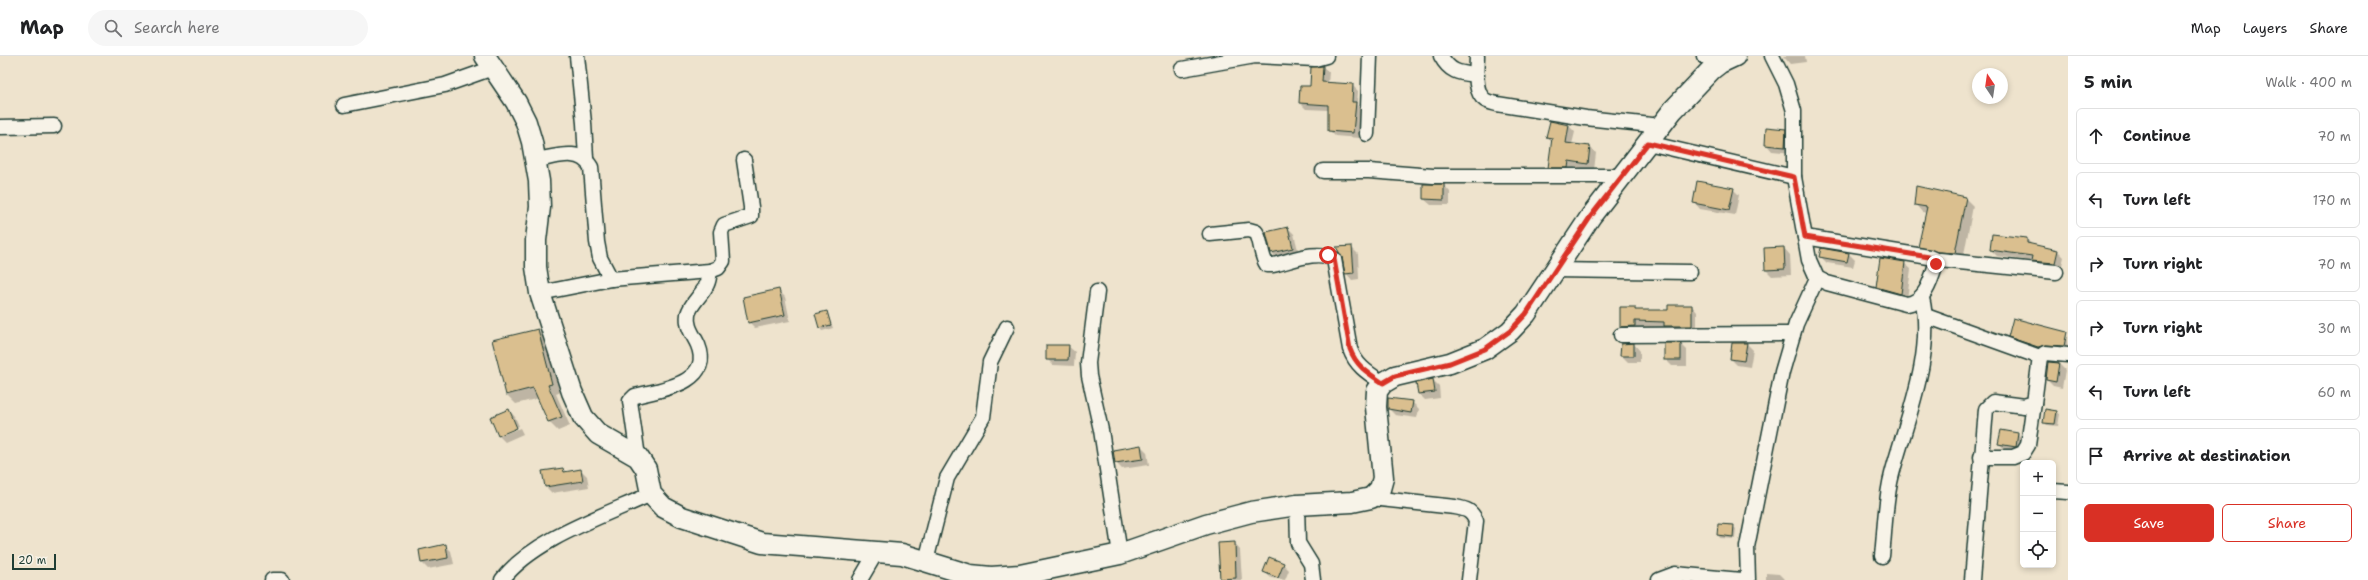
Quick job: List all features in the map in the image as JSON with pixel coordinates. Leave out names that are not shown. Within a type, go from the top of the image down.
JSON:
[{"type":"street","points":[[577,56],[586,158],[591,167],[600,258],[611,279]]},
{"type":"street","points":[[1182,69],[1255,56],[1315,59],[1326,56]]},
{"type":"street","points":[[1367,134],[1370,56]]},
{"type":"street","points":[[1441,56],[1450,69],[1455,73],[1478,75]]},
{"type":"street","points":[[1477,56],[1479,93],[1484,100],[1497,104],[1586,118],[1661,126]]},
{"type":"street","points":[[1772,56],[1786,84],[1794,111],[1794,177],[1811,270],[1817,278],[1827,283],[1906,304],[1915,304],[1922,298],[1938,261]]},
{"type":"street","points":[[1371,498],[1380,489],[1384,478],[1376,407],[1377,390],[1383,383],[1395,376],[1450,363],[1485,349],[1510,331],[1526,314],[1553,270],[1621,176],[1673,110],[1720,58]]},
{"type":"street","points":[[344,105],[445,85],[489,62],[526,122],[536,160],[540,207],[536,240],[536,266],[540,293],[552,334],[583,417],[598,434],[638,457]]},
{"type":"street","points":[[0,127],[54,126]]},
{"type":"street","points":[[1648,143],[1794,177]]},
{"type":"street","points":[[536,160],[576,154],[586,158]]},
{"type":"street","points":[[540,293],[611,279],[710,271],[718,268],[723,262],[721,232],[724,225],[751,216],[744,160]]},
{"type":"street","points":[[1324,171],[1369,171],[1433,176],[1621,176]]},
{"type":"street","points":[[1210,234],[1249,230],[1256,232],[1259,237],[1263,259],[1267,264],[1274,265],[1319,255],[1328,255],[1334,259],[1350,349],[1354,360],[1359,366],[1383,383]]},
{"type":"street","points":[[1805,237],[1929,257],[1938,261],[1943,260],[2056,272]]},
{"type":"street","points":[[1553,270],[1690,272]]},
{"type":"street","points":[[710,271],[707,285],[692,305],[688,314],[689,328],[699,346],[700,356],[698,368],[692,377],[684,383],[635,396],[630,401],[638,457],[646,469],[651,494],[663,507],[682,517],[762,543],[877,551],[926,561],[970,575],[991,579],[1020,575],[1120,554],[1214,522],[1251,512],[1297,505],[1352,502],[1371,498],[1455,507],[1465,509],[1472,513],[1476,521],[1469,580]]},
{"type":"street","points":[[1748,580],[1747,547],[1782,372],[1793,334],[1817,278]]},
{"type":"street","points":[[1097,292],[1088,363],[1089,376],[1102,430],[1120,554]]},
{"type":"street","points":[[1882,556],[1889,486],[1913,400],[1926,329],[1926,316],[1922,298]]},
{"type":"street","points":[[1926,316],[2040,356],[2045,353],[2068,355]]},
{"type":"street","points":[[926,561],[947,478],[982,417],[990,362],[1007,327]]},
{"type":"street","points":[[1621,335],[1793,334]]},
{"type":"street","points":[[1981,457],[2013,457],[2024,453],[2028,445],[2040,356]]},
{"type":"street","points":[[1972,580],[1984,418],[1986,410],[1993,402],[2024,406],[2034,403]]},
{"type":"street","points":[[2056,491],[2068,492]]},
{"type":"street","points":[[502,580],[525,556],[547,542],[651,494]]},
{"type":"street","points":[[1297,505],[1298,543],[1311,564],[1313,580]]},
{"type":"street","points":[[860,580],[877,551]]},
{"type":"street","points":[[1659,580],[1675,574],[1741,580]]},
{"type":"street","points":[[272,580],[282,580]]},
{"type":"building","points":[[1323,66],[1322,82],[1353,84],[1352,102],[1356,102],[1353,133],[1328,131],[1328,105],[1299,103],[1300,86],[1310,86],[1311,67]]},
{"type":"building","points":[[1550,121],[1569,125],[1566,143],[1590,146],[1588,164],[1569,161],[1568,168],[1548,168],[1552,138],[1546,137]]},
{"type":"building","points":[[1766,127],[1786,129],[1785,147],[1765,145]]},
{"type":"building","points":[[1697,181],[1734,188],[1729,210],[1693,203]]},
{"type":"building","points":[[1423,184],[1444,184],[1444,200],[1423,199]]},
{"type":"building","points":[[1916,186],[1966,197],[1955,253],[1938,252],[1918,247],[1927,207],[1914,205]]},
{"type":"building","points":[[1288,227],[1293,248],[1271,253],[1266,232]]},
{"type":"building","points":[[1992,234],[2027,238],[2027,243],[2058,250],[2055,263],[2031,261],[2032,256],[1990,250]]},
{"type":"building","points":[[1352,246],[1354,273],[1345,274],[1342,257],[1336,247]]},
{"type":"building","points":[[1784,247],[1785,269],[1765,270],[1764,248]]},
{"type":"building","points":[[1821,248],[1849,253],[1847,262],[1819,257]]},
{"type":"building","points":[[1880,258],[1905,262],[1901,294],[1876,287]]},
{"type":"building","points":[[779,289],[785,315],[748,323],[743,297]]},
{"type":"building","points":[[1668,305],[1692,305],[1692,326],[1664,326],[1664,322],[1635,321],[1635,326],[1620,327],[1620,307],[1635,307],[1635,310],[1668,310]]},
{"type":"building","points":[[827,311],[831,325],[819,328],[815,314]]},
{"type":"building","points":[[2013,318],[2067,332],[2064,346],[2046,345],[2038,347],[2008,337]]},
{"type":"building","points":[[538,329],[552,384],[548,385],[562,417],[548,422],[533,388],[506,395],[492,340]]},
{"type":"building","points":[[1634,343],[1634,356],[1620,356],[1621,344]]},
{"type":"building","points":[[1664,343],[1681,343],[1681,360],[1664,360]]},
{"type":"building","points":[[1732,343],[1747,343],[1744,361],[1730,359]]},
{"type":"building","points":[[1046,345],[1069,345],[1068,360],[1046,360]]},
{"type":"building","points":[[2048,362],[2059,363],[2056,382],[2046,380]]},
{"type":"building","points":[[1433,379],[1435,392],[1418,394],[1416,383]]},
{"type":"building","points":[[1388,398],[1413,401],[1411,413],[1388,409]]},
{"type":"building","points":[[509,409],[517,428],[498,436],[490,417]]},
{"type":"building","points":[[2045,409],[2057,411],[2055,424],[2043,423]]},
{"type":"building","points":[[2001,430],[2018,433],[2016,447],[1998,444]]},
{"type":"building","points":[[1141,445],[1143,459],[1115,463],[1113,450]]},
{"type":"building","points":[[563,468],[564,472],[581,469],[583,481],[545,487],[542,471]]},
{"type":"building","points":[[1718,524],[1734,525],[1733,537],[1717,535]]},
{"type":"building","points":[[1235,542],[1236,578],[1220,579],[1218,543]]},
{"type":"building","points":[[446,544],[448,558],[421,563],[419,550]]},
{"type":"building","points":[[1269,557],[1284,563],[1278,578],[1263,572]]},
{"type":"route","points":[[1328,255],[1334,259],[1350,349],[1354,360],[1359,366],[1383,383],[1395,376],[1450,363],[1485,349],[1510,331],[1526,314],[1553,270],[1591,216],[1648,143],[1794,177],[1805,237],[1929,257],[1938,261],[1936,264]]}]
